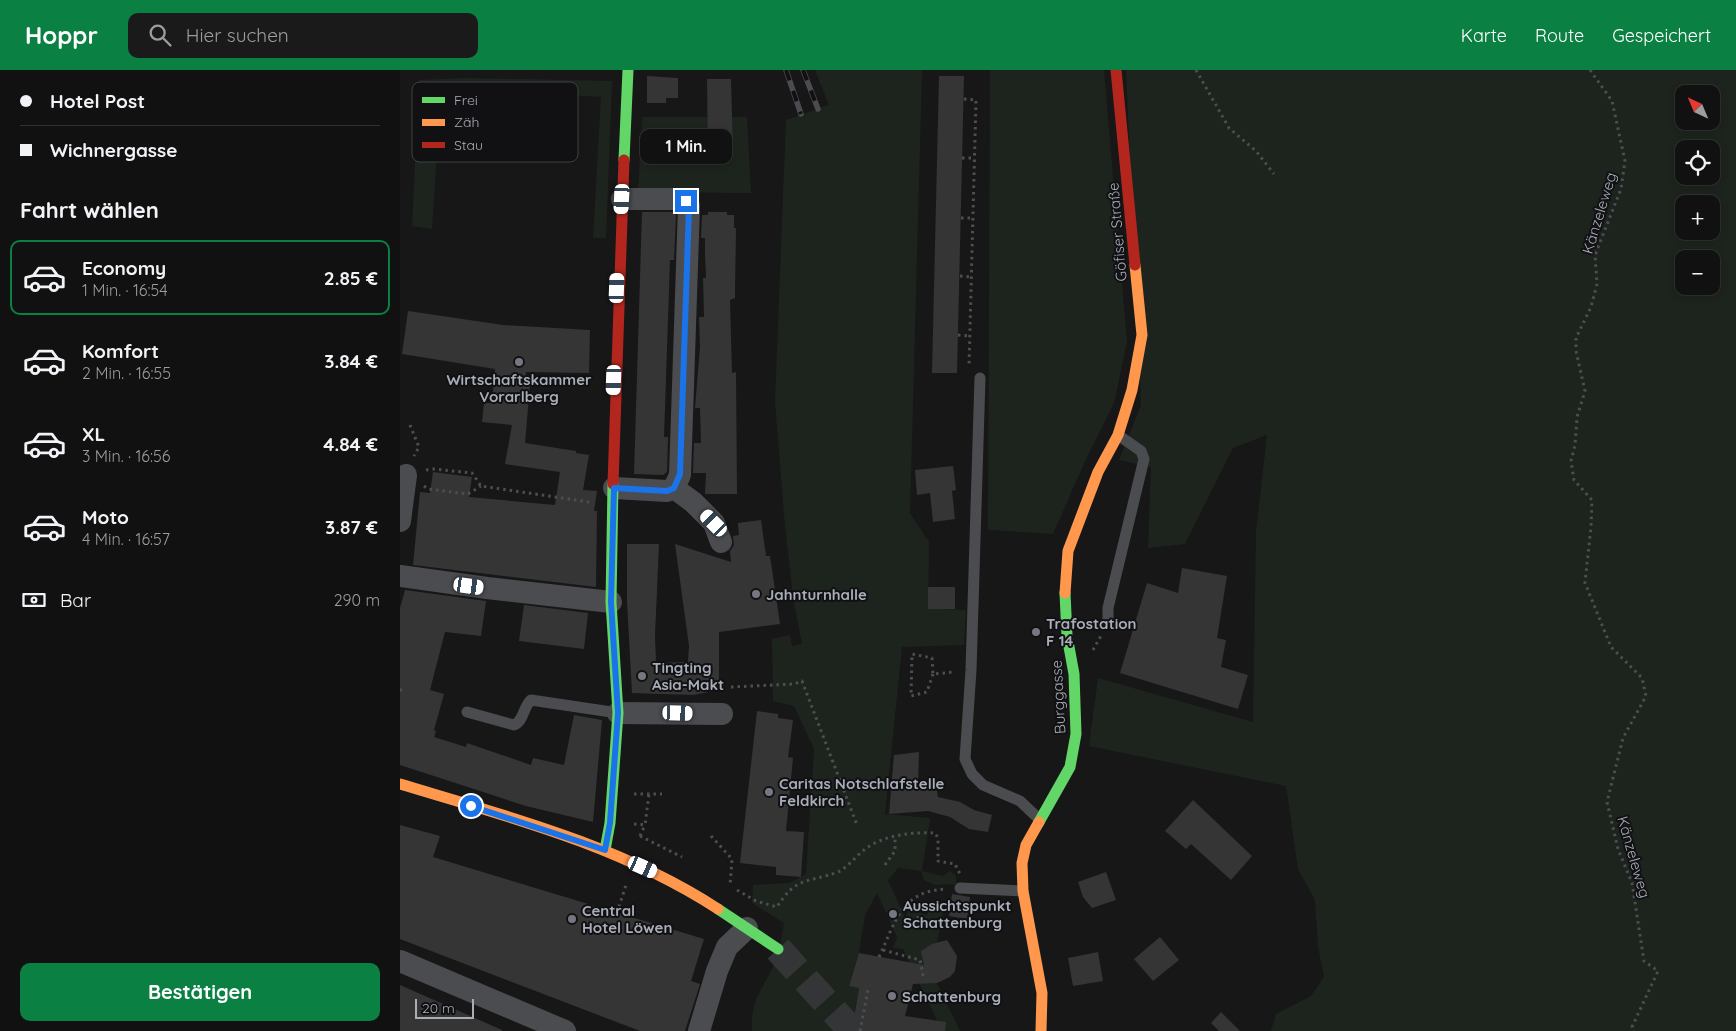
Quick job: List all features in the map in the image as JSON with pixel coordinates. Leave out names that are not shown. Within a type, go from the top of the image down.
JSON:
[{"type":"main road","points":[[605,850],[610,823],[618,713],[611,602],[616,331],[628,70]]},
{"type":"main road","name":"Göfiser Straße","points":[[1116,70],[1142,335],[1132,390]]},
{"type":"main road","name":"Burggasse","points":[[1041,1031],[1042,993],[1023,891],[1022,863],[1026,845],[1039,819],[1070,767],[1076,734],[1074,674],[1066,618],[1065,584],[1068,551],[1098,472],[1118,435],[1132,390]]},
{"type":"main road","points":[[400,784],[605,850],[656,873],[778,949]]},
{"type":"street","points":[[613,497],[667,491],[674,488],[680,474],[689,206],[684,199],[622,199]]},
{"type":"street","points":[[400,521],[406,475]]},
{"type":"street","points":[[674,488],[693,502],[714,523],[721,542]]},
{"type":"street","points":[[400,576],[611,602]]},
{"type":"street","points":[[618,713],[722,714]]},
{"type":"street","points":[[699,1031],[717,971],[727,947],[747,928]]},
{"type":"street","points":[[400,961],[565,1031]]},
{"type":"lane","points":[[980,378],[971,670],[965,759],[972,774],[982,784],[1020,801],[1039,819]]},
{"type":"lane","points":[[1108,622],[1108,608],[1144,459],[1141,451],[1118,435]]},
{"type":"lane","points":[[467,712],[514,725],[520,722],[527,703],[531,700],[618,713]]},
{"type":"lane","points":[[960,888],[1023,891]]},
{"type":"path","points":[[1196,70],[1229,128],[1256,151],[1274,174]]},
{"type":"path","name":"Känzeleweg","points":[[1590,70],[1612,101],[1625,161],[1621,189],[1595,255],[1597,284],[1591,307],[1576,338],[1576,351],[1585,391],[1577,416],[1575,445],[1571,461],[1574,480],[1592,500],[1585,584],[1611,647],[1642,678],[1646,696],[1623,738],[1607,802],[1618,849],[1632,882],[1644,961],[1658,971],[1632,1028],[1634,1031]]},
{"type":"path","points":[[964,99],[976,100],[969,374],[980,378]]},
{"type":"path","points":[[624,153],[702,154]]},
{"type":"path","points":[[962,158],[974,158]]},
{"type":"path","points":[[961,218],[973,218]]},
{"type":"path","points":[[960,276],[972,277]]},
{"type":"path","points":[[958,335],[971,336]]},
{"type":"path","points":[[406,475],[418,447],[410,425]]},
{"type":"path","points":[[406,475],[433,469],[472,473],[481,486]]},
{"type":"path","points":[[406,475],[428,489],[468,494],[481,486],[613,497]]},
{"type":"path","points":[[912,654],[932,658],[933,674],[927,692],[911,696],[912,654]]},
{"type":"path","points":[[933,674],[971,670]]},
{"type":"path","points":[[731,687],[794,684],[802,681],[857,825]]},
{"type":"path","points":[[634,794],[662,794]]},
{"type":"path","points":[[610,823],[645,825],[649,794]]},
{"type":"path","points":[[742,893],[756,901],[777,907],[784,896],[796,885],[811,878],[838,872],[871,845],[894,837],[935,833],[938,838],[938,861],[955,864],[960,874],[960,888],[928,890],[913,898],[904,906],[879,957]]},
{"type":"path","points":[[711,836],[732,859],[730,886]]},
{"type":"path","points":[[885,865],[895,851],[894,837]]},
{"type":"path","points":[[617,914],[626,884]]},
{"type":"path","points":[[915,904],[918,910],[918,926]]},
{"type":"path","points":[[883,950],[920,960],[924,980]]},
{"type":"path","points":[[860,1031],[868,990]]},
{"type":"shaded area","points":[[815,70],[922,70],[910,513],[929,542],[928,608],[966,610],[964,645],[902,647],[885,814],[930,818],[922,871],[942,876],[950,871],[956,876],[956,884],[935,885],[924,880],[921,871],[898,868],[888,880],[905,918],[909,910],[927,915],[930,902],[945,904],[937,942],[921,951],[960,1031],[942,1031],[903,949],[893,948],[897,937],[877,893],[865,915],[859,953],[849,985],[859,988],[852,1031],[752,1031],[755,1004],[776,960],[784,923],[752,903],[753,885],[789,883],[806,874],[814,749],[794,706],[773,701],[772,639],[790,635],[792,646],[802,644],[794,603],[785,526],[775,402],[786,120],[829,105]]},
{"type":"shaded area","points":[[990,70],[1104,70],[1127,342],[1114,403],[1086,459],[1053,534],[988,530]]},
{"type":"shaded area","points":[[1126,70],[1736,70],[1736,1031],[1271,1031],[1276,1014],[1311,996],[1324,977],[1318,947],[1315,900],[1298,869],[1286,786],[1089,746],[1098,678],[1253,722],[1256,532],[1267,435],[1233,448],[1185,544],[1148,548],[1151,467],[1119,460],[1141,405]]},
{"type":"shaded area","points":[[467,78],[612,81],[606,238],[593,238],[601,97],[578,96],[578,82],[419,82],[419,80]]},
{"type":"shaded area","points":[[642,117],[747,117],[751,193],[638,192]]},
{"type":"shaded area","points":[[415,162],[436,162],[432,229],[412,226]]},
{"type":"building","points":[[647,76],[678,78],[678,98],[666,98],[666,103],[647,103]]},
{"type":"building","points":[[939,76],[964,76],[957,373],[932,373]]},
{"type":"building","points":[[707,79],[731,79],[733,152],[708,152]]},
{"type":"building","points":[[642,212],[675,212],[676,215],[674,260],[670,260],[664,437],[668,437],[667,472],[663,475],[634,474]]},
{"type":"building","points":[[708,212],[727,212],[727,215],[734,215],[734,228],[736,228],[735,298],[730,300],[732,373],[736,372],[737,494],[705,494],[706,473],[693,473],[694,443],[701,443],[700,408],[695,408],[700,347],[699,317],[704,317],[703,278],[706,278],[705,238],[701,238],[702,215],[708,215]]},
{"type":"building","points":[[408,311],[503,325],[590,330],[589,373],[526,372],[525,384],[530,385],[525,443],[576,451],[576,453],[589,455],[583,490],[597,491],[594,511],[597,511],[596,587],[413,565],[420,492],[430,493],[433,472],[472,477],[469,497],[555,505],[560,472],[505,464],[512,425],[482,422],[484,403],[492,403],[495,369],[402,354]]},
{"type":"building","points":[[953,466],[956,490],[952,491],[955,519],[933,522],[930,493],[917,495],[915,470]]},
{"type":"building","points":[[761,520],[766,556],[770,556],[780,624],[719,632],[719,690],[693,695],[632,693],[627,602],[627,544],[659,544],[655,635],[656,663],[688,662],[689,646],[675,544],[731,562],[730,551],[734,545],[733,536],[739,535],[738,523]]},
{"type":"building","points":[[1182,568],[1227,576],[1217,638],[1226,640],[1221,667],[1248,675],[1238,709],[1120,673],[1147,583],[1178,593]]},
{"type":"building","points":[[928,587],[955,587],[955,609],[928,609]]},
{"type":"building","points":[[405,590],[486,601],[481,636],[445,632],[430,690],[444,694],[434,730],[436,731],[434,737],[466,747],[467,743],[531,765],[533,758],[564,765],[574,715],[602,720],[593,822],[526,806],[400,765],[400,608]]},
{"type":"building","points":[[524,605],[588,613],[584,649],[519,641]]},
{"type":"building","points":[[757,711],[778,714],[778,718],[793,720],[788,757],[793,758],[786,831],[804,832],[801,877],[776,875],[776,867],[740,863]]},
{"type":"building","points":[[919,752],[918,786],[929,785],[937,791],[938,797],[960,802],[974,810],[992,815],[988,832],[969,829],[950,817],[928,811],[889,814],[894,755]]},
{"type":"building","points":[[1193,800],[1252,856],[1231,880],[1191,844],[1186,849],[1165,831]]},
{"type":"building","points":[[400,825],[440,836],[433,857],[704,939],[691,981],[700,984],[685,1031],[640,1031],[400,939]]},
{"type":"building","points":[[1106,872],[1116,900],[1092,908],[1083,897],[1078,882]]},
{"type":"building","points":[[952,894],[970,897],[967,919],[949,916]]},
{"type":"building","points":[[1160,937],[1179,960],[1153,981],[1134,959]]},
{"type":"building","name":"Schattenburg","points":[[947,940],[957,956],[955,971],[950,977],[937,983],[913,984],[905,1016],[946,1022],[945,1031],[852,1031],[859,988],[849,986],[859,953],[924,965],[921,951],[932,944]]},
{"type":"building","points":[[1098,952],[1103,981],[1073,986],[1068,958]]},
{"type":"building","points":[[400,985],[502,1030],[502,1031],[400,1031]]},
{"type":"building","points":[[1221,1012],[1240,1031],[1219,1031],[1211,1023]]},
{"type":"tunnel","points":[[778,949],[852,1031]]},
{"type":"railway","points":[[786,70],[801,114]]},
{"type":"railway","points":[[803,70],[818,109]]},
{"type":"traffic: fast","points":[[624,160],[628,70]]},
{"type":"traffic: fast","points":[[605,850],[610,823],[618,713],[611,602],[613,484]]},
{"type":"traffic: fast","points":[[1039,822],[1070,767],[1076,734],[1074,674],[1067,636],[1065,593]]},
{"type":"traffic: fast","points":[[718,909],[778,949]]},
{"type":"traffic: slow","points":[[1065,593],[1068,551],[1098,472],[1118,435],[1132,390],[1142,335],[1135,265]]},
{"type":"traffic: slow","points":[[400,784],[523,821],[604,850],[681,887],[718,909]]},
{"type":"traffic: slow","points":[[1039,822],[1026,845],[1022,863],[1023,891],[1042,993],[1041,1031]]},
{"type":"traffic: jam","points":[[1116,70],[1135,265]]},
{"type":"traffic: jam","points":[[613,484],[624,160]]},
{"type":"place","name":"Wirtschaftskammer Vorarlberg","points":[[519,362]]},
{"type":"place","name":"Jahnturnhalle","points":[[756,594]]},
{"type":"place","name":"Trafostation F 14","points":[[1036,632]]},
{"type":"place","name":"Tingting Asia-Makt","points":[[642,676]]},
{"type":"place","name":"Caritas Notschlafstelle Feldkirch","points":[[769,792]]},
{"type":"place","name":"Aussichtspunkt Schattenburg","points":[[893,914]]},
{"type":"place","name":"Central Hotel Löwen","points":[[572,919]]},
{"type":"place","name":"Schattenburg","points":[[892,996]]},
{"type":"route","points":[[471,806],[605,850],[616,766],[618,713],[611,602],[614,488],[667,491],[674,488],[678,482],[680,474],[689,206],[686,201]]}]
